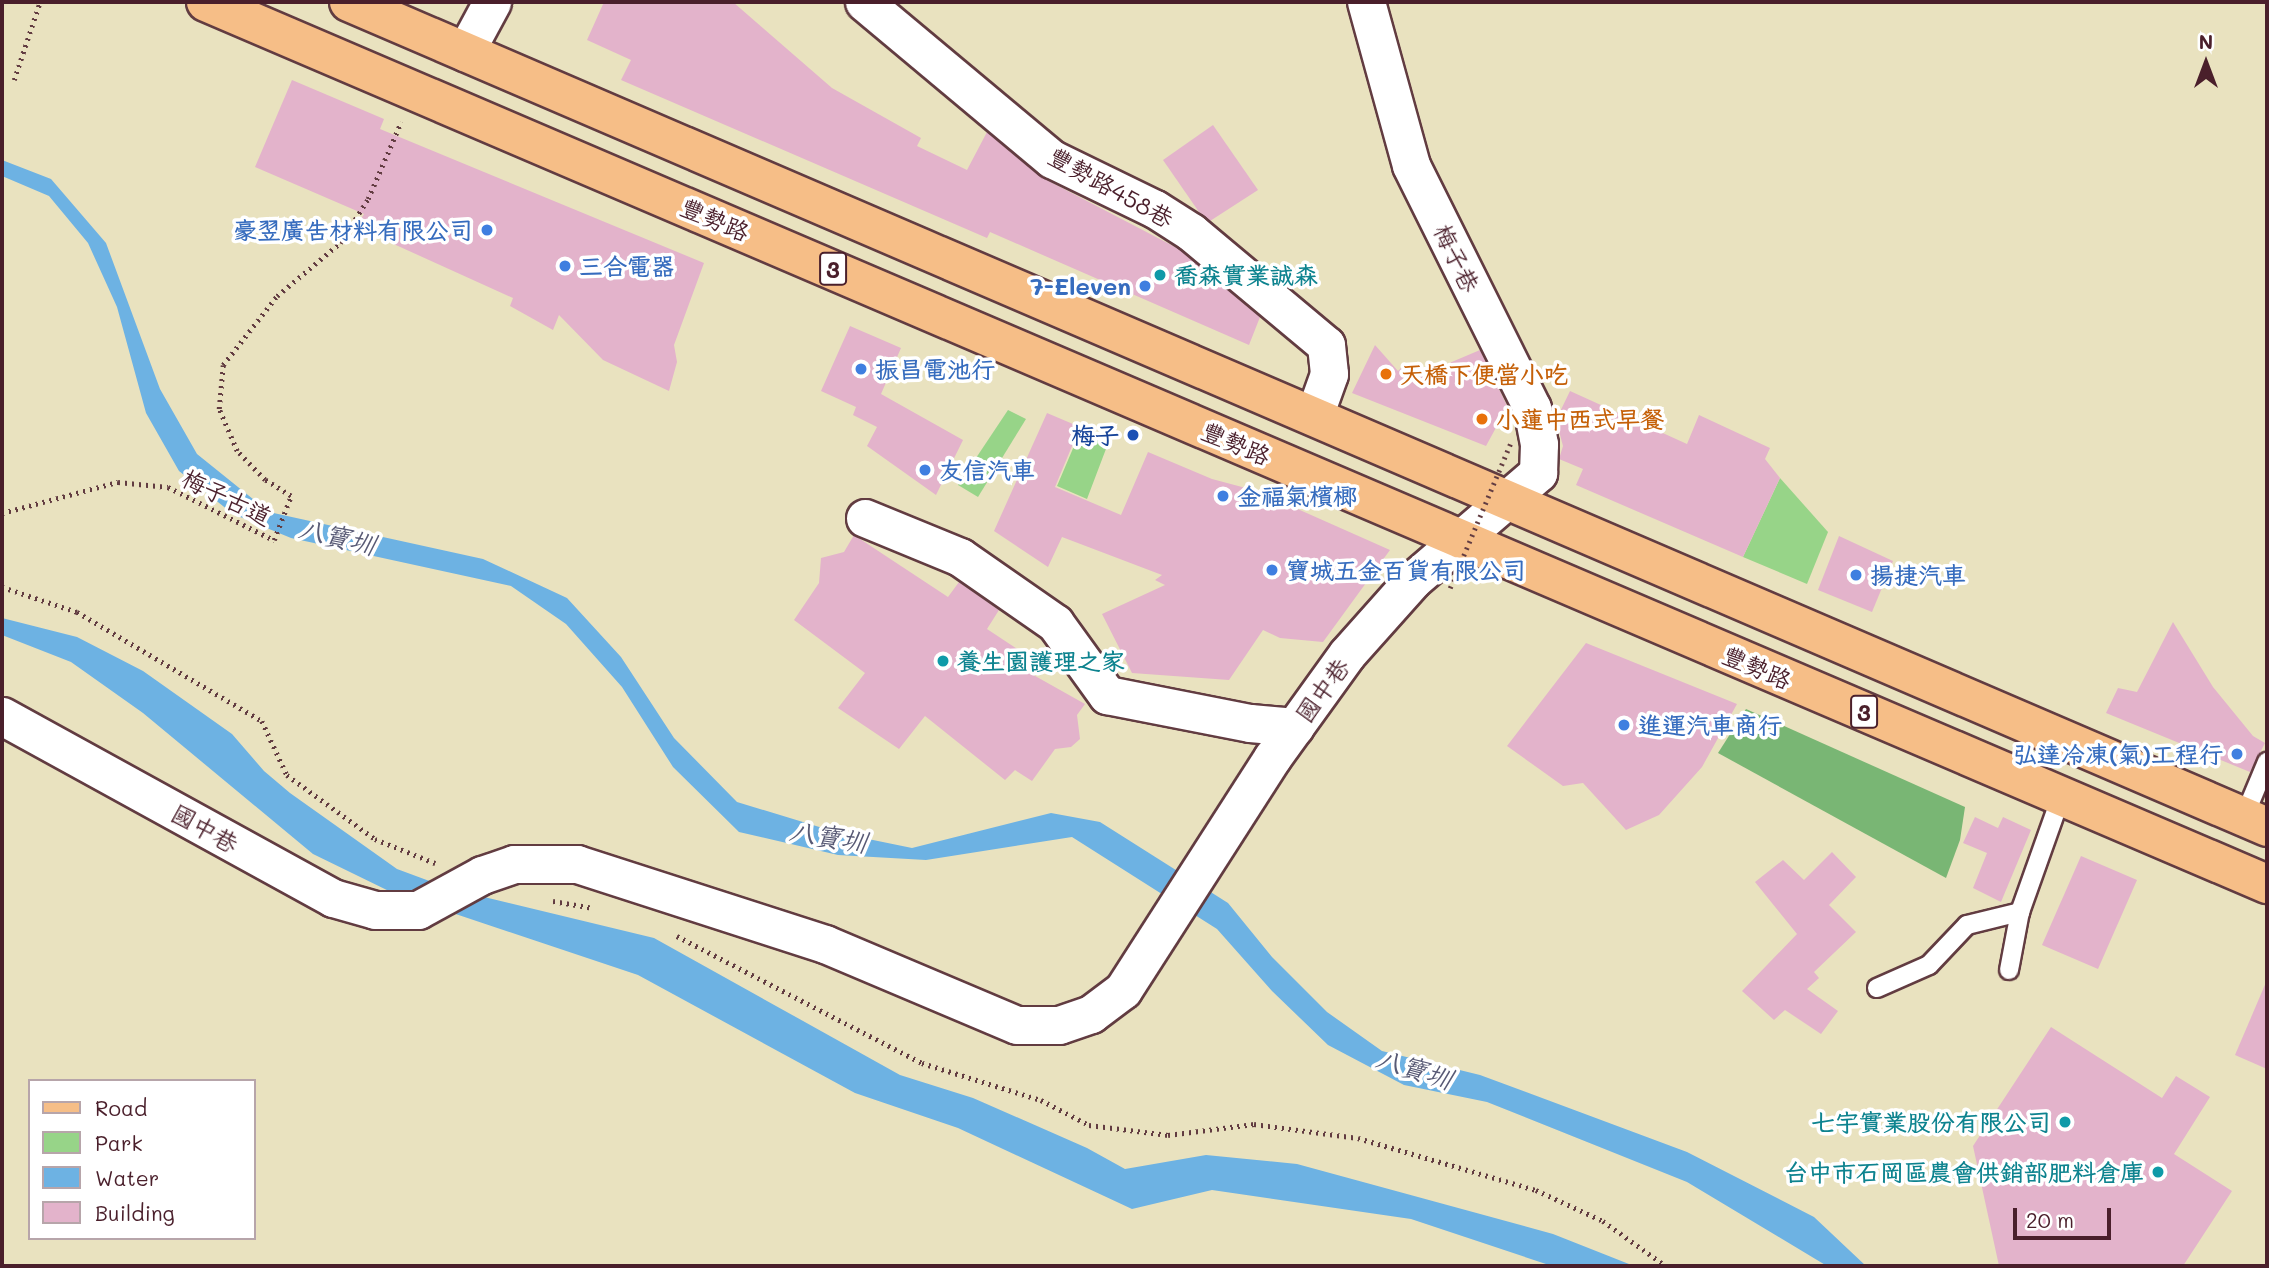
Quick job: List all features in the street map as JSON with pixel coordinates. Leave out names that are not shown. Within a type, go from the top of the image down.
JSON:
[{"type":"main road","name":"豐勢路","points":[[205,2],[2267,884]]},
{"type":"main road","name":"3","points":[[349,2],[2256,822]]},
{"type":"street","points":[[465,52],[492,2]]},
{"type":"street","name":"豐勢路458巷","points":[[864,2],[1052,159],[1155,209],[1191,232],[1325,335],[1329,374],[1314,416]]},
{"type":"street","name":"梅子巷","points":[[1366,2],[1411,165],[1532,408],[1539,444],[1538,473],[1509,500]]},
{"type":"street","name":"國中巷","points":[[2,716],[333,898],[375,910],[418,910],[482,875],[514,864],[577,864],[825,944],[1017,1025],[1059,1025],[1091,1014],[1123,990],[1295,727],[1347,654],[1413,580],[1509,500]]},
{"type":"street","points":[[865,518],[960,557],[1055,623],[1107,695],[1250,723],[1295,727]]},
{"type":"lane","points":[[2256,822],[2267,762]]},
{"type":"lane","points":[[2008,970],[2021,912],[2061,797]]},
{"type":"lane","points":[[1877,988],[1929,965],[1967,925],[2021,912]]},
{"type":"path","points":[[14,80],[40,2]]},
{"type":"path","name":"梅子古道","points":[[2,513],[118,482],[168,487],[274,540],[291,496],[265,480],[237,451],[219,409],[223,365],[277,296],[340,243],[368,200],[413,92]]},
{"type":"path","points":[[1450,588],[1511,443]]},
{"type":"green space","points":[[1008,410],[1026,419],[978,497],[958,485]]},
{"type":"green space","points":[[1087,432],[1109,441],[1087,499],[1057,486],[1077,439],[1083,442]]},
{"type":"green space","points":[[1780,478],[1828,532],[1807,584],[1743,557]]},
{"type":"green space","points":[[1746,709],[1965,807],[1960,840],[1946,878],[1718,753]]},
{"type":"water","name":"八寶圳","points":[[2,160],[51,179],[106,243],[160,389],[197,454],[269,512],[483,559],[567,598],[621,657],[674,738],[737,802],[839,833],[912,848],[1051,813],[1100,822],[1228,903],[1272,957],[1327,1012],[1382,1051],[1480,1075],[1687,1152],[1814,1217],[1866,1266],[1827,1266],[1687,1182],[1487,1102],[1404,1085],[1328,1045],[1272,991],[1217,929],[1072,837],[926,860],[838,855],[739,832],[673,767],[622,687],[566,624],[511,586],[291,538],[233,514],[179,471],[146,413],[117,307],[88,243],[49,196],[2,176]]},
{"type":"water","points":[[2,618],[77,637],[143,671],[232,734],[264,771],[290,793],[397,869],[451,889],[654,938],[900,1075],[973,1098],[1087,1148],[1125,1169],[1206,1155],[1297,1164],[1553,1234],[1634,1266],[1552,1266],[1411,1219],[1212,1190],[1132,1209],[958,1128],[855,1093],[638,975],[393,893],[313,854],[143,713],[71,662],[2,635]]},
{"type":"building","points":[[604,2],[733,2],[832,88],[921,138],[917,146],[967,170],[987,132],[1043,178],[1179,249],[1260,317],[1249,345],[990,232],[987,238],[621,80],[631,60],[587,40]]},
{"type":"building","points":[[292,80],[384,119],[380,129],[704,263],[674,345],[677,362],[669,391],[603,360],[559,315],[553,330],[510,306],[513,298],[356,227],[364,214],[255,167]]},
{"type":"building","points":[[1213,125],[1258,190],[1210,221],[1199,212],[1163,160]]},
{"type":"building","points":[[850,326],[901,348],[881,394],[963,440],[936,495],[867,446],[877,427],[853,415],[856,407],[821,391]]},
{"type":"building","points":[[1375,345],[1398,371],[1403,366],[1414,378],[1480,350],[1513,418],[1498,424],[1486,446],[1352,393]]},
{"type":"building","points":[[1570,391],[1687,444],[1699,415],[1770,448],[1765,459],[1780,478],[1743,557],[1576,485],[1583,469],[1559,459],[1563,446],[1556,420]]},
{"type":"building","points":[[1047,413],[1080,427],[1055,487],[1121,515],[1148,452],[1212,479],[1257,491],[1390,550],[1323,642],[1280,638],[1263,630],[1229,680],[1132,673],[1102,614],[1165,585],[1155,580],[1162,575],[1062,537],[1048,567],[994,531]]},
{"type":"building","name":"養生園護理之家","points":[[854,535],[948,597],[959,582],[999,610],[987,629],[1043,666],[1012,663],[1085,704],[1077,715],[1080,739],[1071,747],[1055,749],[1032,781],[1015,770],[1005,780],[925,716],[899,749],[838,708],[865,673],[794,620],[819,583],[821,558],[844,552]]},
{"type":"building","name":"揚捷汽車","points":[[1839,536],[1893,561],[1872,612],[1818,590]]},
{"type":"building","points":[[2173,622],[2213,687],[2253,736],[2265,743],[2250,772],[2106,713],[2118,688],[2137,692]]},
{"type":"building","name":"進運汽車商行","points":[[1586,643],[1737,704],[1702,767],[1659,815],[1626,830],[1583,783],[1563,786],[1507,746]]},
{"type":"building","points":[[1975,817],[1998,828],[2003,817],[2031,830],[2001,902],[1973,888],[1987,853],[1963,843]]},
{"type":"building","points":[[1832,852],[1856,877],[1829,905],[1856,932],[1814,972],[1819,978],[1807,989],[1838,1011],[1821,1034],[1785,1010],[1774,1020],[1742,991],[1797,934],[1755,882],[1783,860],[1804,880]]},
{"type":"building","points":[[2081,856],[2137,880],[2098,969],[2042,945]]},
{"type":"building","points":[[2267,980],[2267,1069],[2235,1055]]},
{"type":"building","points":[[2051,1027],[2162,1098],[2176,1076],[2210,1097],[2174,1154],[2232,1191],[2183,1266],[1999,1266],[1973,1146]]},
{"type":"place","name":"豪翌廣告材料有限公司","points":[[487,230]]},
{"type":"place","name":"三合電器","points":[[565,266]]},
{"type":"place","name":"喬森實業誠森","points":[[1160,275]]},
{"type":"place","name":"7-Eleven","points":[[1145,286]]},
{"type":"place","name":"振昌電池行","points":[[861,369]]},
{"type":"place","name":"天橋下便當小吃","points":[[1386,374]]},
{"type":"place","name":"小蓮中西式早餐","points":[[1482,419]]},
{"type":"place","name":"梅子","points":[[1133,435]]},
{"type":"place","name":"友信汽車","points":[[925,470]]},
{"type":"place","name":"金福氣檳榔","points":[[1223,496]]},
{"type":"place","name":"寶城五金百貨有限公司","points":[[1272,570]]},
{"type":"place","name":"揚捷汽車","points":[[1856,575]]},
{"type":"place","name":"養生園護理之家","points":[[943,661]]},
{"type":"place","name":"進運汽車商行","points":[[1624,725]]},
{"type":"place","name":"弘達冷凍(氣)工程行","points":[[2237,754]]},
{"type":"place","name":"七宇實業股份有限公司","points":[[2065,1122]]},
{"type":"place","name":"台中市石岡區農會供銷部肥料倉庫","points":[[2158,1172]]}]
